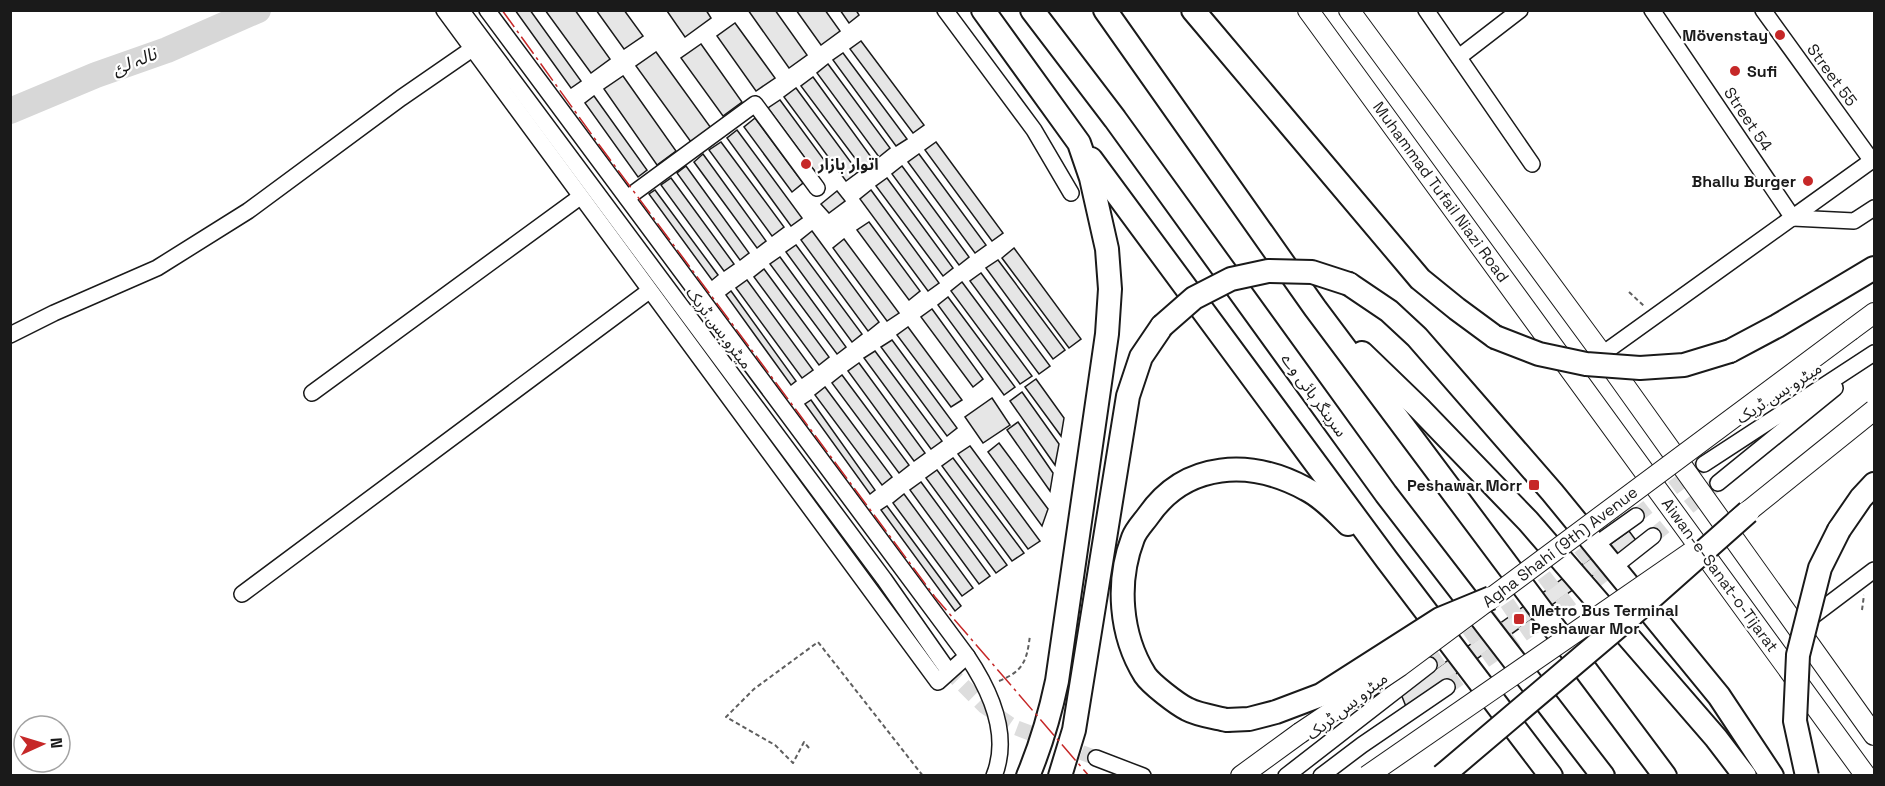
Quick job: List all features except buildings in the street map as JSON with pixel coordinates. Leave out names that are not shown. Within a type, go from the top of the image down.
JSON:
[{"type":"highway","points":[[983,10],[1078,143],[1387,560],[1551,776]]},
{"type":"highway","name":"سرینگر ہائی وے","points":[[1032,10],[1115,118],[1386,494],[1603,776]]},
{"type":"highway","points":[[1106,10],[1315,308],[1665,776]]},
{"type":"highway","points":[[1193,10],[1420,279],[1495,337],[1539,354],[1586,364],[1640,368],[1684,365],[1730,351],[1875,268]]},
{"type":"highway","points":[[1028,776],[1050,716],[1057,681],[1107,334],[1110,289],[1107,249],[1091,178],[1078,143]]},
{"type":"highway","points":[[1060,776],[1074,730],[1128,396],[1142,357],[1162,326],[1194,298],[1231,279],[1268,271],[1312,272],[1348,284],[1389,311],[1418,338],[1552,492],[1719,696],[1772,776]]},
{"type":"highway","points":[[1315,308],[1419,408],[1528,521],[1708,729],[1745,776]]},
{"type":"highway","points":[[1387,560],[1308,490],[1275,475],[1240,470],[1206,472],[1177,485],[1154,507],[1133,537],[1124,573],[1123,613],[1131,645],[1146,676],[1188,710],[1227,720],[1249,719],[1276,712],[1321,695],[1440,619],[1491,598]]},
{"type":"highway","points":[[1807,776],[1795,721],[1798,656],[1820,568],[1839,530],[1861,498],[1875,484]]},
{"type":"highway","points":[[1442,776],[1749,512]]},
{"type":"main road","name":"Muhammad Tufail Niazi Road","points":[[1308,10],[1574,374]]},
{"type":"main road","name":"Aiwan-e-Sanat-o-Tijarat","points":[[1349,10],[1602,354],[1875,735]]},
{"type":"main road","name":"Agha Shahi (9th) Avenue","points":[[1241,776],[1300,732],[1400,666],[1875,313]]},
{"type":"main road","name":"Aiwan-e-Sanat-o-Tijarat","points":[[1574,374],[1866,776]]},
{"type":"main road","points":[[1366,776],[1749,512],[1875,410]]},
{"type":"street","points":[[444,10],[938,682],[968,656]]},
{"type":"street","name":"میٹرو بس ٹریک","points":[[461,10],[884,579],[947,669]]},
{"type":"street","points":[[487,10],[968,656],[993,703],[999,727],[1000,748],[994,776]]},
{"type":"street","points":[[945,10],[1034,130],[1071,193]]},
{"type":"street","points":[[1426,10],[1532,164]]},
{"type":"street","points":[[1459,57],[1520,10]]},
{"type":"street","name":"Street 54","points":[[1652,10],[1793,218]]},
{"type":"street","name":"Street 55","points":[[1762,10],[1873,160]]},
{"type":"street","points":[[10,335],[157,268],[248,211],[401,98],[472,49]]},
{"type":"street","points":[[627,198],[755,104],[817,188]]},
{"type":"street","points":[[1574,374],[1873,160]]},
{"type":"street","points":[[312,393],[580,197]]},
{"type":"street","points":[[1793,218],[1854,221],[1875,208]]},
{"type":"street","points":[[242,594],[649,291]]},
{"type":"street","name":"میٹرو بس ٹریک","points":[[1704,464],[1875,355]]},
{"type":"street","name":"میٹرو بس ٹریک","points":[[1718,483],[1875,355]]},
{"type":"street","points":[[1605,538],[1636,516]]},
{"type":"street","points":[[1620,562],[1653,536]]},
{"type":"street","points":[[1797,628],[1875,570]]},
{"type":"street","name":"میٹرو بس ٹریک","points":[[1286,776],[1430,665]]},
{"type":"street","points":[[1321,776],[1447,687]]},
{"type":"street","points":[[1096,758],[1143,776]]},
{"type":"path","points":[[1629,292],[1642,303],[1652,318]]},
{"type":"path","points":[[985,687],[1017,671],[1025,662],[1030,635]]},
{"type":"path","points":[[809,748],[804,742],[793,763],[775,745],[726,717],[754,689],[818,642],[923,776]]},
{"type":"waterway","name":"نالہ لئ","points":[[10,111],[96,75],[167,50],[258,10]]},
{"type":"tunnel","points":[[1636,516],[1704,464]]},
{"type":"tunnel","points":[[1653,536],[1718,483]]},
{"type":"tunnel","points":[[1429,665],[1520,603],[1602,541]]},
{"type":"tunnel","points":[[1447,687],[1536,625],[1620,562]]},
{"type":"tunnel","points":[[947,669],[984,706],[1014,727],[1096,758]]},
{"type":"power","points":[[502,10],[600,146],[935,597],[1089,776]]},
{"type":"place","name":"Mövenstay","points":[[1780,35]]},
{"type":"place","name":"Sufi","points":[[1735,71]]},
{"type":"place","name":"اتوار بازار","points":[[806,164]]},
{"type":"place","name":"Bhallu Burger","points":[[1808,181]]},
{"type":"place","name":"Peshawar Morr","points":[[1534,485]]},
{"type":"place","name":"Metro Bus Terminal Peshawar Mor","points":[[1519,619]]}]
